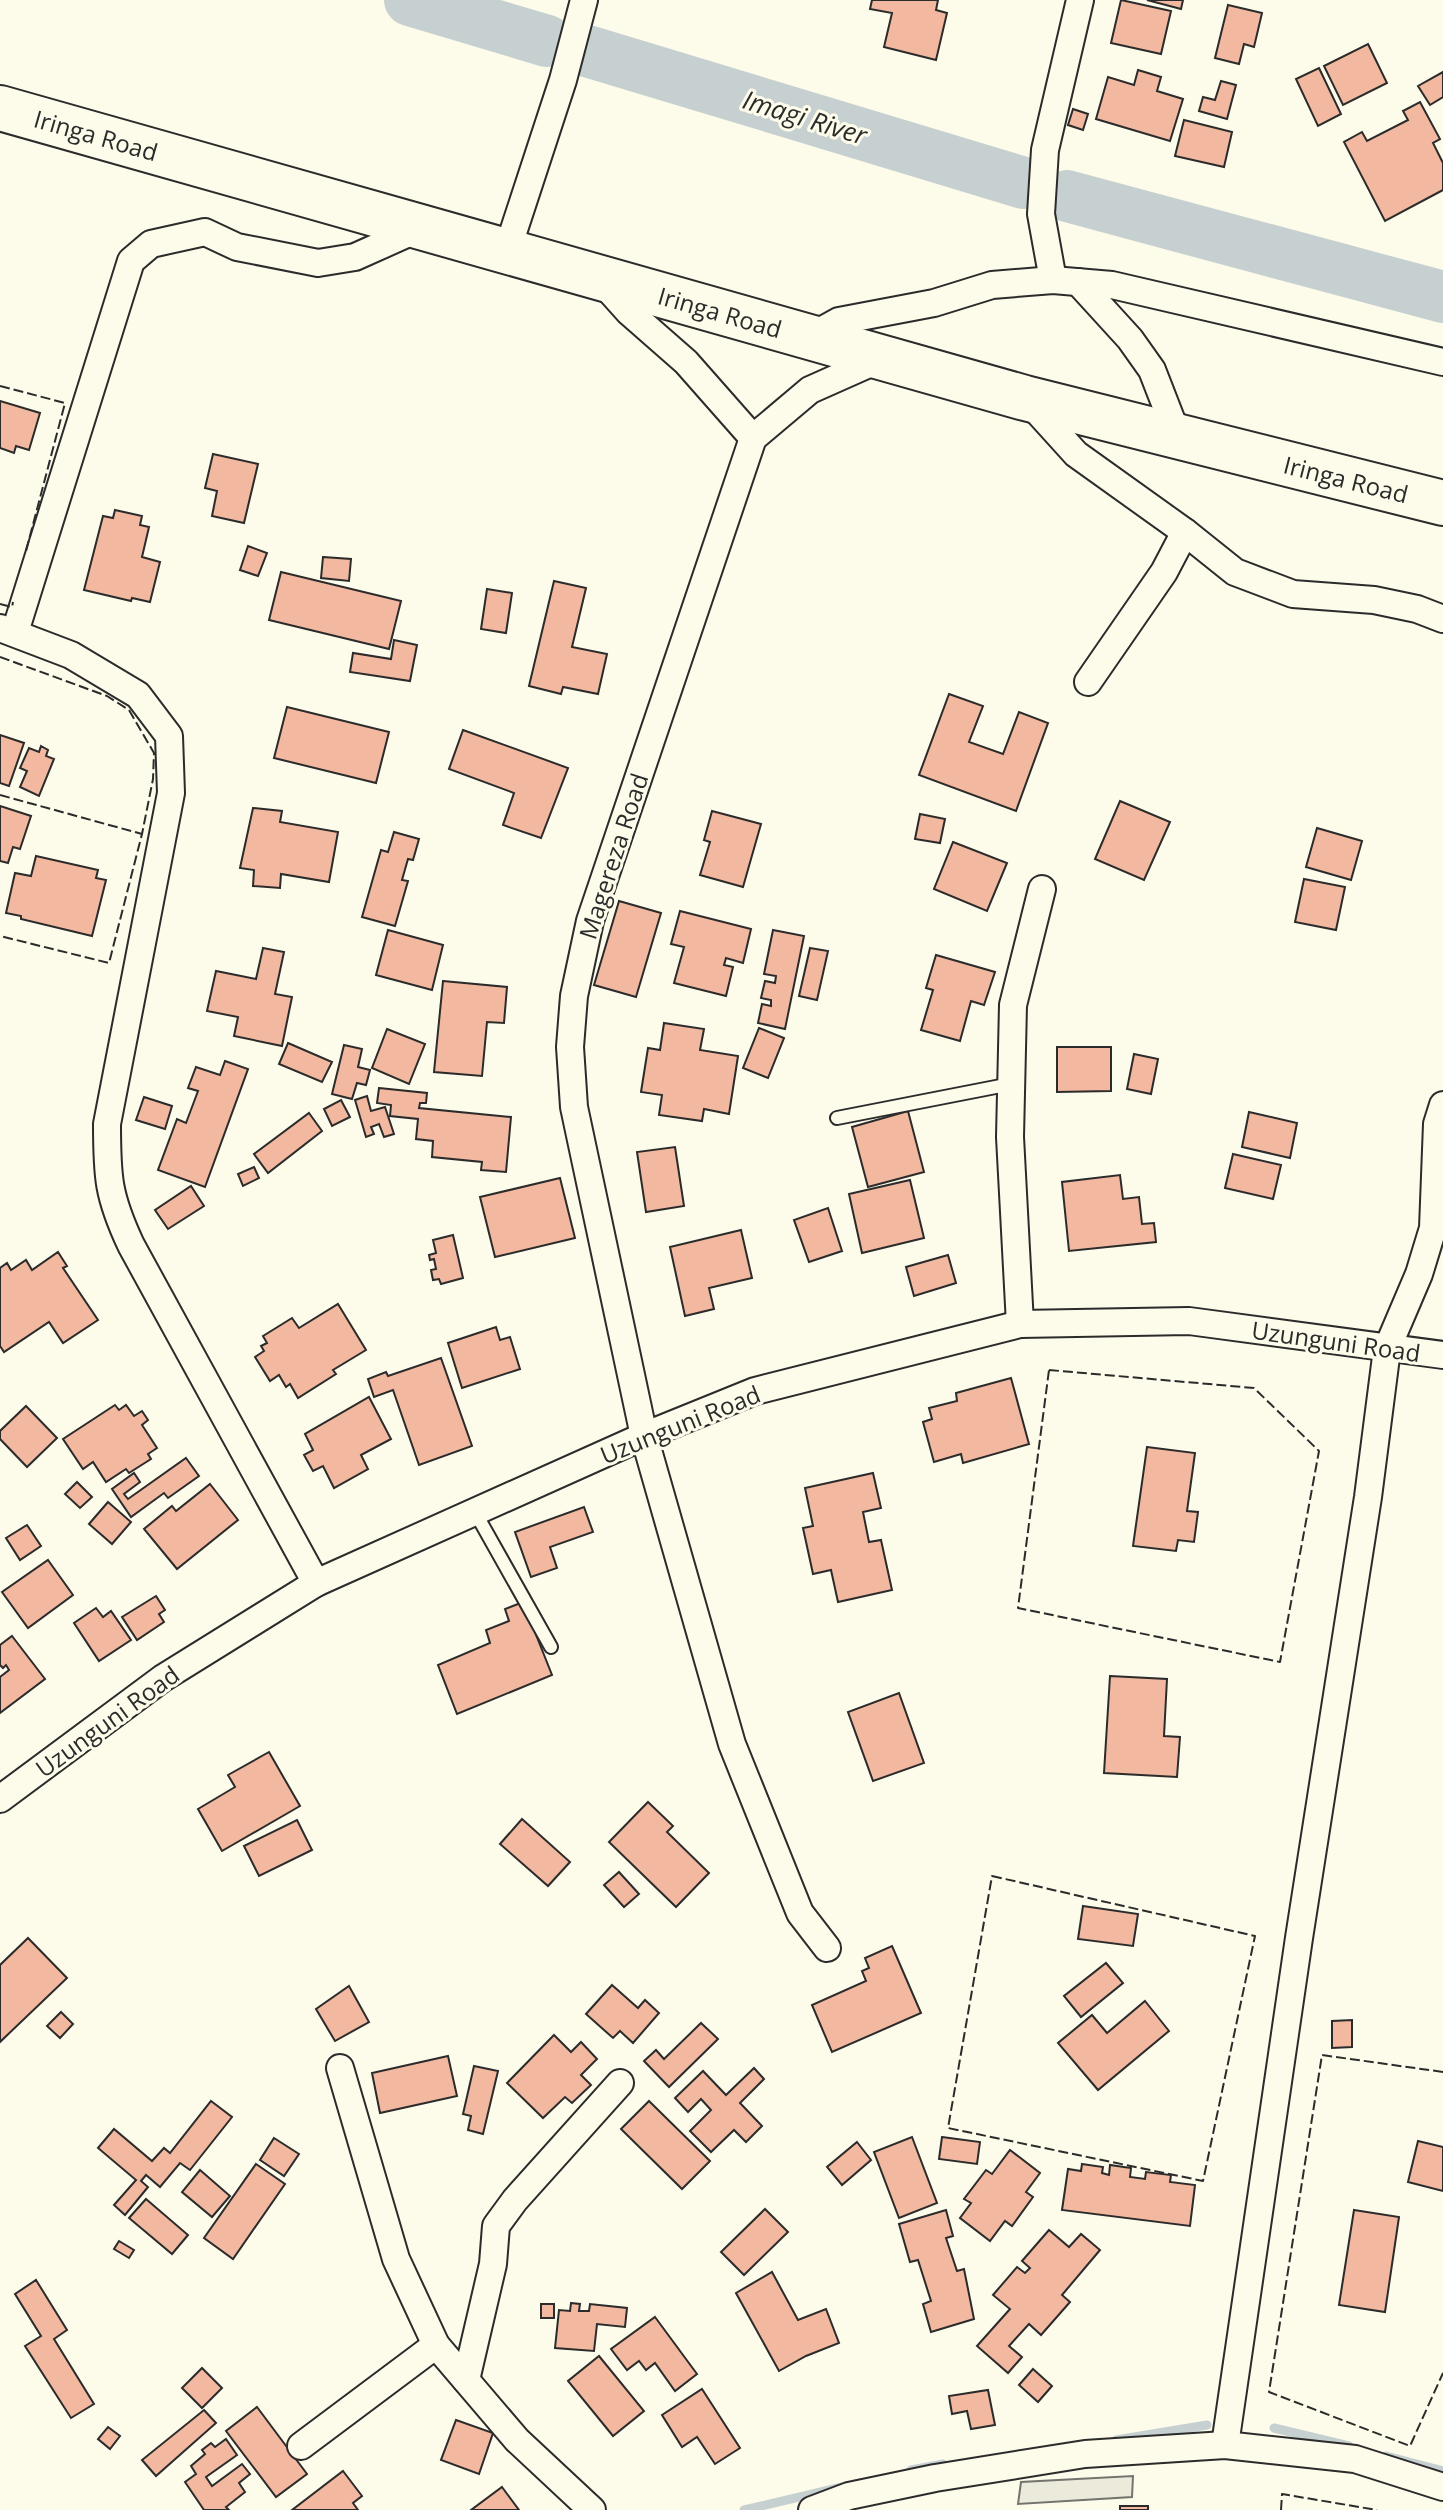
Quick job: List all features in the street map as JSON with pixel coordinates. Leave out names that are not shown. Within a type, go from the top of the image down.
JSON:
[{"type":"highway","name":"Iringa Road","points":[[0,108],[1025,398],[1443,503]]},
{"type":"street","points":[[507,251],[563,80],[584,0]]},
{"type":"street","points":[[1080,0],[1045,150],[1041,214],[1065,281],[1130,339],[1152,370],[1178,437]]},
{"type":"street","points":[[316,1583],[131,1245],[115,1211],[107,1177],[107,1124],[171,793],[169,736],[138,695],[71,655],[7,630],[131,261],[151,244],[205,232],[237,247],[318,263],[355,257],[422,227]]},
{"type":"street","points":[[598,278],[629,312],[686,362],[753,438],[810,390],[882,358]]},
{"type":"street","points":[[810,337],[839,321],[934,303],[992,285],[1065,281],[1112,285],[1443,362]]},
{"type":"street","points":[[1025,398],[1076,454],[1235,572],[1293,594],[1374,600],[1417,609],[1443,619]]},
{"type":"street","name":"Magereza Road","points":[[753,438],[590,921],[574,996],[570,1047],[574,1107],[644,1436],[732,1744],[800,1913],[827,1948]]},
{"type":"street","points":[[1088,682],[1164,572],[1185,532]]},
{"type":"street","points":[[1020,1324],[1010,1137],[1013,1005],[1042,889]]},
{"type":"street","points":[[1225,2445],[1296,1954],[1368,1497],[1387,1349],[1419,1274],[1433,1228],[1437,1124],[1443,1105]]},
{"type":"street","name":"Uzunguni Road","points":[[0,1799],[163,1678],[316,1583],[644,1436],[755,1391],[1020,1324],[1189,1321],[1443,1355]]},
{"type":"street","points":[[340,2068],[396,2259],[436,2345],[517,2440],[592,2510]]},
{"type":"street","points":[[466,2380],[493,2264],[496,2226],[515,2200],[620,2083]]},
{"type":"street","points":[[301,2446],[436,2345]]},
{"type":"street","points":[[812,2510],[849,2496],[935,2478],[1085,2454],[1225,2445],[1355,2459],[1443,2487]]},
{"type":"lane","points":[[837,1118],[1011,1084]]},
{"type":"lane","points":[[475,1512],[551,1647]]},
{"type":"shaded area","points":[[1133,2476],[1132,2497],[1018,2504],[1021,2482]]},
{"type":"building","points":[[872,0],[938,0],[936,10],[947,13],[936,60],[884,47],[892,13],[870,9]]},
{"type":"building","points":[[1121,0],[1171,11],[1161,54],[1111,43]]},
{"type":"building","points":[[1147,0],[1183,0],[1181,9]]},
{"type":"building","points":[[1228,5],[1262,13],[1254,47],[1244,44],[1239,64],[1215,58]]},
{"type":"building","points":[[1368,44],[1387,83],[1343,105],[1324,66]]},
{"type":"building","points":[[1319,68],[1341,114],[1318,126],[1296,79]]},
{"type":"building","points":[[1138,70],[1161,77],[1157,91],[1183,99],[1170,141],[1096,119],[1108,77],[1134,85]]},
{"type":"building","points":[[1443,72],[1443,97],[1430,105],[1418,86]]},
{"type":"building","points":[[1221,81],[1236,85],[1227,119],[1199,111],[1203,97],[1215,100]]},
{"type":"building","points":[[1420,102],[1440,139],[1433,143],[1443,163],[1443,190],[1385,221],[1344,142],[1362,132],[1367,141],[1408,120],[1403,111]]},
{"type":"building","points":[[1073,109],[1088,114],[1083,130],[1068,125]]},
{"type":"building","points":[[1184,120],[1232,132],[1224,167],[1175,156]]},
{"type":"building","points":[[0,401],[40,413],[29,450],[16,446],[14,453],[0,448]]},
{"type":"building","points":[[213,454],[258,464],[244,523],[212,516],[217,491],[205,488]]},
{"type":"building","points":[[115,510],[142,516],[140,525],[149,527],[142,557],[160,562],[150,602],[132,598],[131,601],[84,590],[103,516],[113,518]]},
{"type":"building","points":[[248,546],[267,553],[258,576],[240,570]]},
{"type":"building","points":[[323,557],[351,559],[349,581],[321,578]]},
{"type":"building","points":[[281,572],[401,601],[389,649],[269,620]]},
{"type":"building","points":[[554,581],[586,588],[572,647],[607,654],[598,694],[563,687],[561,694],[529,686]]},
{"type":"building","points":[[487,589],[512,593],[506,633],[481,629]]},
{"type":"building","points":[[394,640],[417,645],[410,681],[350,672],[353,653],[391,659]]},
{"type":"building","points":[[949,694],[983,706],[969,742],[1003,754],[1019,712],[1048,723],[1016,811],[919,775]]},
{"type":"building","points":[[287,707],[389,732],[376,783],[274,758]]},
{"type":"building","points":[[463,730],[568,768],[541,838],[503,825],[514,793],[449,769]]},
{"type":"building","points":[[0,735],[24,743],[9,786],[0,783]]},
{"type":"building","points":[[41,746],[48,750],[46,756],[54,759],[39,796],[20,787],[27,771],[20,768],[29,748],[39,752]]},
{"type":"building","points":[[1120,801],[1170,822],[1144,880],[1095,859]]},
{"type":"building","points":[[0,806],[31,816],[20,849],[13,847],[8,863],[0,861]]},
{"type":"building","points":[[253,808],[282,811],[280,822],[338,832],[329,882],[281,874],[280,888],[253,886],[254,870],[240,868]]},
{"type":"building","points":[[712,811],[761,824],[743,887],[700,875],[710,842],[704,840]]},
{"type":"building","points":[[920,814],[945,819],[940,843],[915,839]]},
{"type":"building","points":[[1317,828],[1362,841],[1351,880],[1306,867]]},
{"type":"building","points":[[394,832],[419,839],[413,860],[408,859],[402,880],[408,881],[395,926],[362,917],[381,850],[388,852]]},
{"type":"building","points":[[953,842],[1007,863],[987,911],[934,889]]},
{"type":"building","points":[[36,856],[98,870],[96,878],[106,880],[92,936],[6,913],[15,873],[31,876]]},
{"type":"building","points":[[1304,879],[1345,887],[1336,930],[1295,922]]},
{"type":"building","points":[[619,901],[661,913],[636,997],[594,985]]},
{"type":"building","points":[[680,911],[751,929],[743,963],[726,958],[724,965],[733,967],[726,996],[674,983],[684,947],[671,944]]},
{"type":"building","points":[[388,930],[443,945],[432,990],[376,975]]},
{"type":"building","points":[[773,930],[804,936],[785,1029],[758,1023],[762,1004],[771,1006],[771,1000],[761,998],[765,981],[775,983],[776,976],[764,974]]},
{"type":"building","points":[[263,948],[284,952],[275,994],[292,997],[282,1046],[234,1036],[238,1017],[207,1011],[216,971],[256,979]]},
{"type":"building","points":[[810,948],[828,951],[817,1000],[799,996]]},
{"type":"building","points":[[936,955],[995,972],[984,1005],[971,1001],[960,1041],[921,1030],[933,990],[926,988]]},
{"type":"building","points":[[443,981],[507,987],[504,1023],[487,1022],[482,1076],[434,1072]]},
{"type":"building","points":[[664,1023],[704,1029],[700,1050],[738,1056],[729,1114],[704,1109],[702,1121],[659,1115],[662,1095],[641,1092],[648,1048],[660,1050]]},
{"type":"building","points":[[759,1028],[784,1038],[768,1078],[743,1068]]},
{"type":"building","points":[[387,1029],[425,1044],[409,1084],[372,1068]]},
{"type":"building","points":[[288,1043],[332,1062],[322,1082],[279,1064]]},
{"type":"building","points":[[344,1045],[362,1049],[358,1067],[370,1070],[366,1085],[357,1083],[352,1099],[332,1094]]},
{"type":"building","points":[[1057,1047],[1111,1047],[1111,1091],[1057,1092]]},
{"type":"building","points":[[1134,1054],[1158,1059],[1151,1094],[1127,1089]]},
{"type":"building","points":[[225,1061],[248,1069],[205,1187],[158,1170],[177,1119],[186,1123],[198,1091],[188,1088],[196,1067],[220,1075]]},
{"type":"building","points":[[379,1088],[427,1093],[426,1103],[420,1103],[419,1108],[511,1117],[506,1172],[481,1170],[482,1162],[432,1157],[433,1141],[416,1139],[418,1119],[390,1116],[391,1105],[377,1103]]},
{"type":"building","points":[[367,1096],[371,1111],[385,1107],[394,1134],[384,1137],[379,1124],[371,1127],[374,1134],[366,1137],[355,1100]]},
{"type":"building","points":[[144,1097],[172,1106],[165,1129],[136,1120]]},
{"type":"building","points":[[341,1100],[350,1117],[332,1126],[324,1109]]},
{"type":"building","points":[[908,1111],[924,1172],[868,1187],[852,1127]]},
{"type":"building","points":[[1249,1112],[1297,1123],[1290,1158],[1242,1147]]},
{"type":"building","points":[[309,1113],[322,1131],[268,1173],[254,1154]]},
{"type":"building","points":[[675,1147],[684,1206],[646,1212],[637,1152]]},
{"type":"building","points":[[1233,1154],[1281,1165],[1273,1199],[1225,1188]]},
{"type":"building","points":[[254,1167],[259,1178],[243,1186],[238,1174]]},
{"type":"building","points":[[1120,1175],[1123,1199],[1139,1197],[1142,1224],[1154,1223],[1156,1242],[1069,1251],[1062,1182]]},
{"type":"building","points":[[560,1178],[575,1238],[495,1257],[480,1197]]},
{"type":"building","points":[[910,1180],[924,1238],[862,1253],[849,1194]]},
{"type":"building","points":[[191,1186],[204,1206],[168,1229],[155,1210]]},
{"type":"building","points":[[828,1208],[842,1251],[809,1262],[794,1220]]},
{"type":"building","points":[[741,1230],[752,1278],[709,1288],[714,1309],[685,1316],[670,1247]]},
{"type":"building","points":[[453,1235],[463,1278],[441,1284],[439,1279],[433,1280],[431,1270],[436,1269],[434,1259],[430,1260],[429,1255],[436,1253],[433,1240]]},
{"type":"building","points":[[58,1252],[67,1266],[63,1268],[98,1320],[63,1343],[49,1322],[4,1352],[0,1346],[0,1268],[7,1263],[11,1270],[26,1260],[32,1270]]},
{"type":"building","points":[[948,1255],[956,1283],[914,1296],[906,1267]]},
{"type":"building","points":[[338,1304],[366,1350],[333,1370],[336,1374],[298,1398],[290,1384],[286,1387],[279,1375],[270,1381],[255,1357],[264,1351],[261,1346],[267,1343],[263,1336],[292,1318],[299,1328]]},
{"type":"building","points":[[496,1327],[500,1340],[510,1337],[520,1369],[462,1388],[448,1343]]},
{"type":"building","points":[[441,1358],[472,1446],[419,1465],[393,1390],[374,1397],[368,1379],[386,1372],[388,1376]]},
{"type":"building","points":[[1011,1378],[1029,1444],[963,1463],[961,1454],[934,1462],[923,1422],[932,1419],[929,1408],[957,1401],[956,1393]]},
{"type":"building","points":[[369,1397],[391,1439],[361,1455],[368,1469],[334,1488],[323,1466],[313,1471],[304,1455],[313,1450],[305,1434]]},
{"type":"building","points":[[115,1405],[119,1410],[126,1405],[134,1416],[142,1411],[148,1420],[142,1425],[157,1448],[148,1454],[151,1459],[129,1473],[126,1469],[106,1482],[93,1462],[83,1469],[63,1439]]},
{"type":"building","points":[[26,1406],[57,1438],[27,1467],[0,1439],[0,1431]]},
{"type":"building","points":[[1147,1447],[1195,1453],[1187,1511],[1198,1512],[1194,1542],[1178,1540],[1176,1551],[1133,1546]]},
{"type":"building","points":[[186,1458],[199,1476],[168,1498],[164,1493],[131,1517],[112,1489],[134,1473],[140,1482],[124,1494],[128,1499]]},
{"type":"building","points":[[873,1473],[881,1508],[863,1512],[869,1542],[881,1540],[892,1590],[838,1602],[831,1570],[813,1574],[803,1528],[813,1526],[805,1488]]},
{"type":"building","points":[[77,1482],[92,1497],[80,1508],[65,1494]]},
{"type":"building","points":[[210,1484],[238,1520],[177,1569],[144,1529],[172,1506],[176,1511]]},
{"type":"building","points":[[108,1502],[131,1522],[112,1544],[89,1524]]},
{"type":"building","points":[[584,1507],[593,1532],[550,1547],[557,1568],[531,1577],[515,1532]]},
{"type":"building","points":[[27,1525],[41,1546],[20,1560],[6,1538]]},
{"type":"building","points":[[48,1560],[73,1595],[28,1628],[2,1592]]},
{"type":"building","points":[[156,1596],[165,1610],[159,1614],[164,1622],[137,1640],[122,1617]]},
{"type":"building","points":[[523,1602],[552,1675],[457,1714],[438,1665],[490,1643],[486,1630],[509,1621],[505,1609]]},
{"type":"building","points":[[96,1608],[103,1617],[111,1611],[131,1640],[99,1661],[74,1623]]},
{"type":"building","points":[[12,1636],[45,1679],[0,1713],[0,1677],[9,1670],[6,1665],[3,1668],[0,1665],[0,1645]]},
{"type":"building","points":[[1110,1676],[1167,1679],[1164,1736],[1180,1737],[1177,1777],[1104,1773]]},
{"type":"building","points":[[899,1693],[924,1763],[873,1781],[848,1712]]},
{"type":"building","points":[[269,1752],[300,1806],[222,1851],[198,1809],[235,1787],[228,1775]]},
{"type":"building","points":[[648,1802],[673,1826],[667,1832],[709,1873],[676,1907],[609,1842]]},
{"type":"building","points":[[522,1819],[570,1862],[548,1886],[500,1844]]},
{"type":"building","points":[[297,1820],[312,1850],[259,1876],[244,1846]]},
{"type":"building","points":[[619,1872],[639,1894],[624,1907],[604,1885]]},
{"type":"building","points":[[1083,1906],[1138,1914],[1133,1946],[1078,1939]]},
{"type":"building","points":[[28,1938],[67,1978],[0,2042],[0,1965]]},
{"type":"building","points":[[892,1946],[921,2013],[832,2052],[812,2005],[866,1981],[862,1971],[869,1968],[865,1958]]},
{"type":"building","points":[[1106,1963],[1123,1983],[1081,2017],[1064,1996]]},
{"type":"building","points":[[612,1985],[638,2008],[645,2000],[659,2013],[633,2043],[620,2031],[613,2038],[586,2014]]},
{"type":"building","points":[[349,1986],[369,2022],[335,2041],[316,2009]]},
{"type":"building","points":[[1145,2001],[1169,2031],[1098,2090],[1058,2043],[1092,2015],[1107,2033]]},
{"type":"building","points":[[61,2012],[73,2024],[60,2038],[47,2026]]},
{"type":"building","points":[[1352,2020],[1352,2047],[1332,2048],[1332,2021]]},
{"type":"building","points":[[701,2023],[718,2039],[669,2087],[644,2061],[656,2050],[664,2059]]},
{"type":"building","points":[[554,2035],[571,2052],[581,2042],[597,2059],[581,2075],[591,2085],[572,2103],[565,2097],[543,2118],[507,2083]]},
{"type":"building","points":[[448,2056],[457,2096],[380,2113],[372,2073]]},
{"type":"building","points":[[474,2066],[498,2071],[483,2134],[468,2130],[471,2116],[463,2114]]},
{"type":"building","points":[[754,2068],[764,2079],[740,2103],[762,2126],[746,2142],[734,2130],[711,2152],[690,2131],[711,2110],[701,2099],[688,2112],[675,2098],[703,2071],[726,2095]]},
{"type":"building","points":[[211,2101],[232,2117],[190,2170],[180,2163],[160,2187],[146,2175],[141,2181],[148,2187],[125,2215],[114,2205],[136,2180],[98,2148],[114,2129],[152,2161],[164,2148],[170,2153]]},
{"type":"building","points":[[649,2101],[710,2161],[682,2189],[621,2129]]},
{"type":"building","points":[[912,2137],[937,2203],[899,2218],[874,2152]]},
{"type":"building","points":[[942,2137],[980,2142],[977,2164],[939,2159]]},
{"type":"building","points":[[274,2138],[299,2154],[284,2176],[260,2160]]},
{"type":"building","points":[[1418,2141],[1443,2147],[1443,2191],[1408,2182]]},
{"type":"building","points":[[857,2142],[871,2160],[842,2185],[827,2167]]},
{"type":"building","points":[[1010,2150],[1040,2173],[1026,2192],[1033,2197],[1012,2226],[1005,2221],[990,2241],[960,2218],[971,2203],[964,2199],[986,2170],[992,2174]]},
{"type":"building","points":[[256,2164],[285,2184],[233,2259],[204,2238]]},
{"type":"building","points":[[1082,2164],[1103,2167],[1102,2173],[1109,2175],[1110,2165],[1131,2168],[1130,2177],[1145,2179],[1146,2172],[1171,2175],[1170,2182],[1195,2185],[1190,2226],[1062,2210],[1068,2169],[1081,2171]]},
{"type":"building","points":[[200,2170],[230,2196],[212,2217],[182,2192]]},
{"type":"building","points":[[146,2199],[188,2235],[172,2254],[129,2218]]},
{"type":"building","points":[[765,2209],[788,2232],[744,2275],[721,2252]]},
{"type":"building","points":[[946,2210],[953,2236],[946,2238],[957,2271],[964,2269],[974,2319],[931,2332],[923,2304],[931,2301],[918,2260],[910,2262],[899,2224]]},
{"type":"building","points":[[1354,2210],[1399,2217],[1385,2312],[1339,2305]]},
{"type":"building","points":[[1049,2230],[1069,2247],[1081,2234],[1100,2250],[1062,2295],[1070,2302],[1041,2335],[1029,2324],[1009,2346],[1022,2357],[1008,2373],[977,2346],[1010,2309],[993,2295],[1017,2267],[1025,2273],[1030,2268],[1022,2261]]},
{"type":"building","points":[[119,2241],[134,2250],[129,2258],[114,2249]]},
{"type":"building","points":[[772,2272],[798,2320],[826,2309],[839,2343],[779,2371],[736,2293]]},
{"type":"building","points":[[36,2280],[67,2330],[54,2339],[94,2404],[71,2418],[25,2346],[41,2336],[15,2294]]},
{"type":"building","points":[[571,2303],[580,2304],[579,2311],[589,2311],[590,2304],[627,2308],[625,2327],[597,2324],[594,2351],[555,2348],[559,2310],[570,2311]]},
{"type":"building","points":[[541,2304],[554,2304],[554,2318],[541,2318]]},
{"type":"building","points":[[655,2317],[697,2374],[675,2391],[655,2363],[646,2370],[639,2361],[627,2370],[611,2349]]},
{"type":"building","points":[[599,2356],[644,2411],[613,2436],[568,2381]]},
{"type":"building","points":[[202,2368],[222,2388],[202,2408],[182,2388]]},
{"type":"building","points":[[1033,2369],[1052,2386],[1038,2402],[1019,2385]]},
{"type":"building","points":[[702,2389],[740,2448],[715,2464],[697,2437],[682,2447],[662,2415]]},
{"type":"building","points":[[988,2390],[995,2425],[971,2429],[967,2411],[952,2414],[949,2396]]},
{"type":"building","points":[[257,2407],[307,2474],[276,2497],[226,2431]]},
{"type":"building","points":[[204,2410],[216,2423],[156,2476],[142,2460]]},
{"type":"building","points":[[456,2420],[493,2433],[479,2474],[441,2460]]},
{"type":"building","points":[[108,2427],[120,2436],[110,2449],[98,2439]]},
{"type":"building","points":[[226,2439],[237,2455],[206,2477],[212,2486],[242,2464],[250,2474],[239,2483],[245,2492],[226,2507],[229,2510],[204,2510],[185,2482],[196,2474],[191,2466],[205,2454],[202,2450],[211,2443],[215,2447]]},
{"type":"building","points":[[343,2471],[362,2496],[353,2503],[358,2510],[292,2510]]},
{"type":"building","points":[[502,2487],[519,2510],[471,2510]]},
{"type":"building","points":[[1120,2506],[1148,2506],[1148,2510],[1120,2510]]},
{"type":"waterway","name":"Imagi River","points":[[410,0],[547,41]]},
{"type":"waterway","name":"Imagi River","points":[[587,51],[1024,183]]},
{"type":"waterway","name":"Imagi River","points":[[1067,196],[1443,297]]},
{"type":"waterway","points":[[1116,2440],[1207,2425]]},
{"type":"waterway","points":[[1274,2428],[1349,2446]]},
{"type":"waterway","points":[[1386,2456],[1443,2471]]},
{"type":"waterway","points":[[911,2470],[943,2464]]},
{"type":"waterway","points":[[744,2510],[842,2487]]},
{"type":"fence","points":[[0,386],[65,403],[26,551]]},
{"type":"fence","points":[[0,604],[12,607],[13,602]]},
{"type":"fence","points":[[0,657],[107,696],[129,710],[154,753],[153,779],[142,834],[109,963],[0,936]]},
{"type":"fence","points":[[0,795],[142,834]]},
{"type":"fence","points":[[1049,1370],[1254,1388],[1319,1451],[1280,1662],[1018,1608],[1049,1370]]},
{"type":"fence","points":[[992,1876],[1255,1936],[1203,2181],[948,2128],[992,1876]]},
{"type":"fence","points":[[1443,2072],[1322,2055],[1269,2392],[1410,2446],[1443,2373]]},
{"type":"fence","points":[[1281,2510],[1282,2494],[1377,2510]]}]
